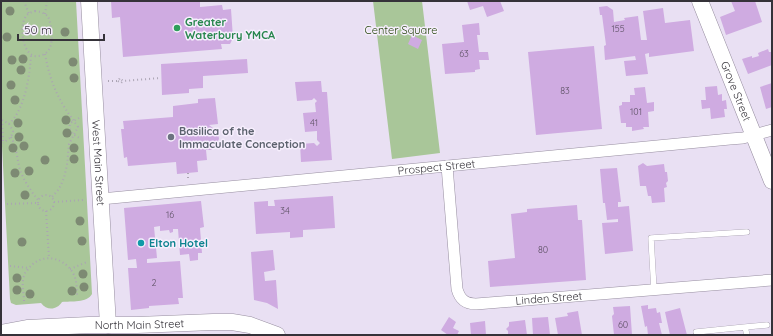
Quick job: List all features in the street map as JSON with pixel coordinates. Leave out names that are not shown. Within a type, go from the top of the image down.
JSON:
[{"type":"main road","name":"West Main Street","points":[[89,1],[108,324]]},
{"type":"main road","name":"Grove Street","points":[[700,1],[772,181]]},
{"type":"main road","name":"North Main Street","points":[[1,333],[27,328],[108,324],[232,322],[250,325],[277,335]]},
{"type":"street","name":"Prospect Street","points":[[101,199],[730,139],[772,130]]},
{"type":"street","name":"Linden Street","points":[[447,166],[457,289],[464,301],[472,304],[772,280]]},
{"type":"lane","points":[[654,290],[651,238],[746,232]]},
{"type":"lane","points":[[696,332],[767,325]]},
{"type":"lane","points":[[745,327],[747,335]]},
{"type":"path","points":[[24,1],[29,14]]},
{"type":"path","points":[[45,14],[47,1]]},
{"type":"path","points":[[39,11],[48,16],[52,33],[50,48],[45,54],[35,56],[31,54],[26,47],[23,34],[24,22],[29,14],[39,11]]},
{"type":"path","points":[[9,124],[16,114],[24,95],[29,77],[31,54]]},
{"type":"path","points":[[45,54],[53,86],[60,103],[78,127],[69,144],[64,178],[59,189],[52,197]]},
{"type":"path","points":[[94,83],[118,81],[120,78],[123,80],[160,78]]},
{"type":"path","points":[[79,118],[73,121],[70,124],[70,127],[74,134],[80,138]]},
{"type":"path","points":[[2,120],[9,124],[13,131],[11,137],[3,143],[2,120]]},
{"type":"path","points":[[11,137],[16,149],[23,177],[38,201],[41,210],[46,211],[51,209],[54,202],[52,197],[44,194],[39,197],[38,201]]},
{"type":"path","points":[[188,173],[188,182]]},
{"type":"path","points":[[54,202],[83,200]]},
{"type":"path","points":[[7,204],[38,201]]},
{"type":"path","points":[[46,211],[49,258]]},
{"type":"path","points":[[24,301],[24,276],[35,262],[49,258],[61,260],[70,269],[76,282],[77,297]]},
{"type":"path","points":[[70,269],[87,262]]},
{"type":"path","points":[[10,266],[29,268]]},
{"type":"green space","points":[[1,1],[76,1],[92,294],[90,297],[83,300],[62,302],[55,308],[43,306],[41,303],[16,305],[11,303],[10,299],[1,127]]},
{"type":"green space","name":"Center Square","points":[[373,1],[422,1],[440,153],[392,159]]},
{"type":"building","name":"Greater Waterbury YMCA","points":[[111,1],[200,1],[200,7],[222,5],[223,10],[231,9],[233,38],[230,44],[221,44],[222,49],[123,57],[120,17],[112,18]]},
{"type":"building","points":[[467,1],[500,1],[504,11],[487,17],[483,6],[470,10]]},
{"type":"building","points":[[731,1],[755,1],[762,22],[726,35],[720,17],[735,11]]},
{"type":"building","points":[[607,6],[613,10],[614,22],[625,20],[624,18],[638,16],[641,40],[647,40],[643,11],[663,8],[665,23],[690,20],[694,51],[649,57],[649,53],[645,54],[648,74],[626,76],[624,61],[636,60],[635,56],[605,60],[604,46],[606,45],[602,15],[600,15],[599,7]]},
{"type":"building","points":[[479,23],[480,35],[477,35],[479,52],[488,52],[489,60],[479,60],[480,69],[475,70],[475,72],[445,74],[442,44],[464,42],[462,25]]},
{"type":"building","points":[[412,35],[422,40],[418,49],[408,44]]},
{"type":"building","points":[[594,46],[602,129],[536,135],[528,52]]},
{"type":"building","points":[[768,49],[769,52],[772,52],[772,65],[748,74],[742,59],[752,56],[752,58],[759,56],[758,53]]},
{"type":"building","points":[[247,59],[248,73],[203,76],[203,88],[189,89],[189,93],[162,95],[161,64]]},
{"type":"building","points":[[321,81],[322,92],[327,92],[332,160],[301,162],[300,144],[314,143],[317,146],[320,143],[317,140],[317,131],[305,132],[303,113],[316,112],[315,103],[317,101],[314,98],[312,100],[297,101],[295,82]]},
{"type":"building","points":[[772,83],[772,107],[766,109],[760,87]]},
{"type":"building","points":[[717,86],[718,95],[722,94],[722,101],[726,100],[727,109],[724,109],[725,117],[711,119],[710,108],[702,109],[701,100],[706,100],[705,87]]},
{"type":"building","points":[[645,87],[647,103],[654,102],[654,111],[648,112],[649,127],[643,127],[644,129],[632,131],[632,127],[626,127],[626,123],[621,123],[619,106],[622,105],[622,102],[630,102],[630,95],[635,95],[634,88]]},
{"type":"building","name":"Basilica of the Immaculate Conception","points":[[215,98],[218,124],[209,125],[218,132],[219,139],[215,146],[212,147],[212,150],[206,150],[207,160],[197,161],[198,172],[177,174],[176,162],[128,166],[127,157],[124,158],[121,129],[124,129],[123,121],[173,117],[173,106],[198,103],[198,99]]},
{"type":"building","points":[[643,163],[647,166],[664,164],[668,181],[666,183],[667,187],[664,188],[665,202],[652,203],[651,196],[648,196],[646,186],[640,186],[638,166]]},
{"type":"building","points":[[617,168],[621,202],[618,202],[618,207],[629,206],[633,251],[605,254],[602,223],[618,222],[618,219],[607,220],[605,203],[603,203],[600,169]]},
{"type":"building","points":[[333,196],[335,228],[303,230],[303,237],[290,238],[290,232],[256,234],[254,202],[268,201],[268,206],[275,206],[274,200]]},
{"type":"building","name":"Elton Hotel","points":[[201,201],[204,227],[200,228],[202,253],[198,253],[198,260],[190,261],[189,254],[180,255],[178,229],[173,229],[173,232],[170,233],[169,230],[160,231],[160,226],[154,227],[157,258],[147,259],[147,263],[180,261],[183,298],[178,298],[179,304],[149,306],[149,308],[131,310],[128,268],[137,268],[136,259],[128,260],[124,208]]},
{"type":"building","points":[[577,205],[578,220],[582,220],[586,280],[490,287],[488,261],[515,258],[511,214],[527,212],[527,209]]},
{"type":"building","points":[[273,250],[275,270],[264,272],[265,281],[276,280],[278,309],[267,303],[254,300],[251,252]]},
{"type":"building","points":[[648,305],[648,309],[656,308],[657,313],[660,312],[662,323],[659,323],[662,335],[648,335],[641,306]]},
{"type":"building","points":[[630,306],[632,335],[614,335],[612,316],[614,314],[613,307]]},
{"type":"building","points":[[680,308],[687,335],[670,335],[665,312]]},
{"type":"building","points":[[578,311],[582,335],[558,335],[555,318],[568,316],[567,313]]},
{"type":"building","points":[[449,317],[456,322],[453,328],[459,331],[457,335],[448,335],[441,330]]},
{"type":"building","points":[[548,317],[550,335],[533,335],[532,318]]},
{"type":"building","points":[[525,320],[527,335],[508,335],[508,331],[506,329],[509,326],[509,322]]},
{"type":"building","points":[[485,321],[486,335],[471,335],[470,323]]},
{"type":"place","name":"Greater Waterbury YMCA","points":[[177,28]]},
{"type":"place","name":"Basilica of the Immaculate Conception","points":[[171,137]]},
{"type":"place","name":"Elton Hotel","points":[[141,243]]}]
